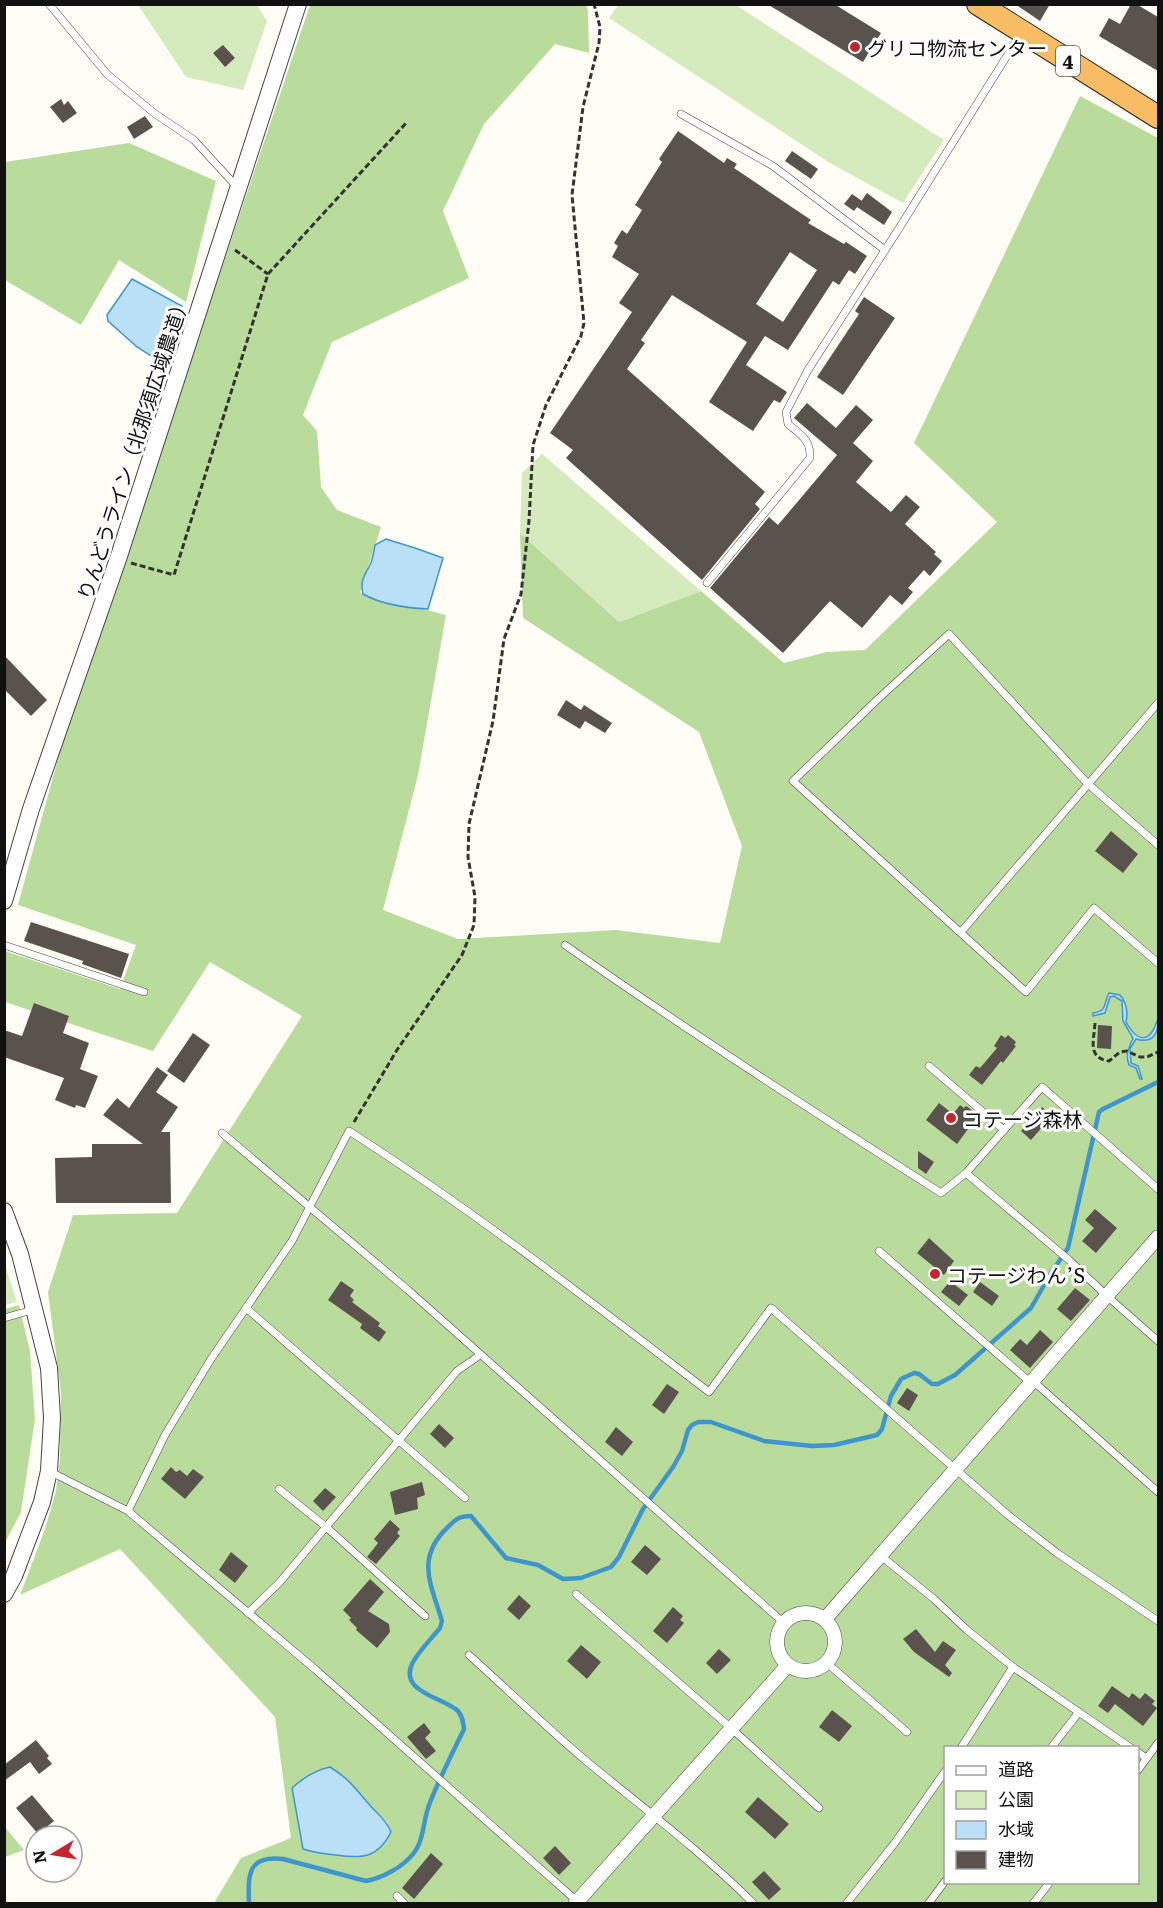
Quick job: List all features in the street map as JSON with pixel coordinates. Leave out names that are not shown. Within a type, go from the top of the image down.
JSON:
[{"type":"highway","name":"4","points":[[978,4],[1158,117]]},
{"type":"street","name":"りんどうライン（北那須広域農道）","points":[[4,901],[31,809],[118,559],[298,4]]},
{"type":"street","points":[[4,1211],[20,1254],[49,1368],[52,1418],[49,1471],[42,1502],[14,1576],[4,1594]]},
{"type":"street","points":[[825,1619],[1158,1237]]},
{"type":"street","points":[[808,1613],[825,1619],[831,1626],[836,1646],[828,1664],[808,1671],[798,1670],[788,1665],[778,1650],[777,1641],[784,1623],[799,1614],[808,1613]]},
{"type":"street","points":[[577,1903],[788,1665]]},
{"type":"lane","points":[[49,4],[107,74],[154,113],[194,140],[238,189]]},
{"type":"lane","points":[[707,583],[810,458],[810,447],[803,437],[788,424],[786,412],[808,370],[1022,32]]},
{"type":"lane","points":[[681,114],[773,166],[885,250]]},
{"type":"lane","points":[[1158,845],[1088,784],[950,634],[793,781],[1026,992],[1094,908],[1158,963]]},
{"type":"lane","points":[[961,932],[1158,703]]},
{"type":"lane","points":[[4,945],[144,992]]},
{"type":"lane","points":[[565,945],[757,1075],[941,1193],[966,1173],[1042,1087],[1158,1189]]},
{"type":"lane","points":[[929,1066],[1004,1130]]},
{"type":"lane","points":[[128,1511],[165,1435],[211,1359],[292,1241],[349,1131],[421,1177],[709,1392],[771,1308],[1008,1515],[1057,1553],[1158,1622]]},
{"type":"lane","points":[[222,1133],[310,1206],[784,1623]]},
{"type":"lane","points":[[966,1173],[1069,1260],[1158,1341]]},
{"type":"lane","points":[[879,1251],[1158,1492]]},
{"type":"lane","points":[[246,1308],[465,1498]]},
{"type":"lane","points":[[4,1318],[35,1310]]},
{"type":"lane","points":[[248,1613],[279,1583],[458,1371],[480,1355]]},
{"type":"lane","points":[[49,1471],[128,1511],[316,1670],[577,1903]]},
{"type":"lane","points":[[279,1489],[325,1526],[425,1616]]},
{"type":"lane","points":[[881,1556],[1013,1667],[1128,1746]]},
{"type":"lane","points":[[576,1594],[731,1728],[819,1808]]},
{"type":"lane","points":[[469,1655],[590,1764],[724,1873],[754,1904]]},
{"type":"lane","points":[[828,1664],[907,1732]]},
{"type":"lane","points":[[962,1746],[1013,1667]]},
{"type":"lane","points":[[1053,1746],[1079,1712]]},
{"type":"lane","points":[[1139,1767],[1158,1743]]},
{"type":"lane","points":[[1139,1753],[1146,1758]]},
{"type":"lane","points":[[846,1904],[894,1844],[944,1771]]},
{"type":"lane","points":[[928,1904],[944,1881]]},
{"type":"lane","points":[[1033,1904],[1048,1884]]},
{"type":"lane","points":[[397,1896],[405,1904]]},
{"type":"path","points":[[349,1131],[397,1050],[462,955],[474,925],[474,897],[468,857],[470,824],[493,721],[504,639],[521,594],[533,445],[546,405],[581,336],[584,322],[572,195],[583,107],[599,43],[600,27],[594,4]]},
{"type":"path","points":[[118,559],[174,575],[268,274],[407,122]]},
{"type":"path","points":[[222,240],[268,274]]},
{"type":"path","points":[[1095,1023],[1094,1048],[1099,1060],[1109,1061],[1120,1052],[1127,1051],[1140,1057],[1147,1057],[1158,1052]]},
{"type":"green space","points":[[586,4],[588,11],[589,53],[555,44],[484,124],[443,211],[469,278],[332,342],[303,415],[317,431],[321,487],[337,510],[381,527],[360,593],[446,615],[418,775],[383,910],[458,939],[616,930],[720,943],[742,846],[699,732],[523,618],[520,533],[619,622],[701,591],[784,663],[827,652],[865,650],[997,522],[914,443],[1080,96],[1158,138],[1158,1903],[214,1903],[241,1858],[291,1838],[275,1717],[120,1549],[20,1595],[45,1529],[56,1491],[60,1459],[61,1392],[48,1292],[73,1215],[177,1213],[302,1016],[210,962],[153,1051],[5,1002],[5,951],[120,989],[136,945],[18,905],[62,744],[310,5]],"holes":[[[368,1804],[388,1823],[332,1855],[303,1849]]]},
{"type":"green space","points":[[138,5],[257,5],[267,21],[243,90],[186,77]]},
{"type":"green space","points":[[618,5],[736,5],[944,140],[903,203],[830,163],[609,18]]},
{"type":"green space","points":[[129,143],[216,181],[186,302],[119,260],[81,325],[5,280],[5,162]]},
{"type":"green space","points":[[542,454],[701,591],[619,622],[520,533],[522,473]]},
{"type":"green space","points":[[5,1265],[17,1302],[4,1305]]},
{"type":"green space","points":[[19,1305],[30,1351],[35,1419],[21,1512],[5,1543],[5,1309]]},
{"type":"green space","points":[[4,1827],[24,1850],[5,1857]]},
{"type":"water","points":[[132,279],[182,306],[166,358],[162,363],[137,347],[108,321],[107,315]]},
{"type":"water","points":[[386,539],[443,558],[428,609],[395,605],[363,594],[362,582],[372,560],[375,545]]},
{"type":"water","points":[[1109,993],[1120,995],[1126,1008],[1126,1022],[1140,1037],[1144,1038],[1152,1032],[1158,1018],[1154,1036],[1147,1040],[1136,1039],[1130,1049],[1131,1063],[1138,1066],[1142,1079],[1136,1068],[1129,1065],[1127,1058],[1133,1038],[1123,1021],[1122,1001],[1114,996],[1110,997],[1105,1013],[1093,1016],[1093,1013],[1103,1009]]},
{"type":"water","points":[[330,1767],[350,1783],[389,1827],[391,1832],[386,1841],[375,1852],[354,1857],[303,1849],[292,1788],[319,1770]]},
{"type":"building","name":"グリコ物流センター","points":[[767,4],[834,4],[881,33],[863,62]]},
{"type":"building","points":[[1015,4],[1050,4],[1040,21]]},
{"type":"building","points":[[1131,4],[1136,4],[1158,17],[1158,71],[1099,36],[1109,18],[1120,24]]},
{"type":"building","points":[[223,45],[235,58],[225,67],[213,53]]},
{"type":"building","points":[[61,99],[64,105],[68,101],[77,113],[63,123],[50,107]]},
{"type":"building","points":[[145,116],[153,127],[134,139],[127,127]]},
{"type":"building","points":[[678,131],[724,163],[727,158],[737,164],[734,168],[811,220],[808,223],[844,244],[846,242],[867,256],[855,274],[849,270],[839,285],[833,281],[788,350],[765,336],[746,365],[787,392],[780,403],[774,400],[753,431],[709,402],[747,342],[672,295],[641,340],[645,343],[627,369],[765,492],[755,504],[760,509],[702,580],[566,458],[573,450],[550,433],[632,312],[619,303],[639,274],[612,257],[618,246],[614,243],[622,230],[627,234],[642,210],[635,205],[662,162],[659,159]],"holes":[[[790,252],[817,270],[783,322],[756,304]]]},
{"type":"building","points":[[792,151],[818,169],[811,179],[785,161]]},
{"type":"building","points":[[867,193],[892,212],[884,225],[857,207]]},
{"type":"building","points":[[852,194],[862,201],[854,211],[844,204]]},
{"type":"building","points":[[864,297],[895,318],[843,395],[817,377],[859,314],[855,311]]},
{"type":"building","points":[[807,403],[836,428],[856,405],[873,420],[853,443],[873,461],[856,482],[891,512],[906,495],[920,507],[905,524],[936,552],[934,554],[942,561],[930,576],[924,570],[908,588],[913,592],[902,605],[890,595],[862,628],[830,601],[783,653],[710,588],[769,517],[778,525],[837,455],[794,418]]},
{"type":"building","points":[[4,655],[47,700],[31,716],[4,689]]},
{"type":"building","points":[[566,700],[581,710],[584,705],[612,723],[605,733],[585,721],[580,729],[557,715]]},
{"type":"building","points":[[1111,831],[1138,854],[1123,873],[1095,851]]},
{"type":"building","points":[[31,922],[129,954],[121,978],[82,964],[83,961],[24,941]]},
{"type":"building","points":[[34,1003],[69,1016],[63,1033],[89,1043],[80,1069],[98,1076],[85,1108],[76,1105],[75,1108],[55,1100],[64,1078],[4,1057],[4,1030],[22,1036]]},
{"type":"building","points":[[1098,1025],[1112,1026],[1111,1049],[1097,1048]]},
{"type":"building","points":[[193,1033],[210,1045],[184,1083],[167,1071]]},
{"type":"building","points":[[1001,1035],[1005,1038],[1008,1035],[1016,1042],[1014,1045],[1016,1046],[982,1085],[969,1075],[976,1066],[980,1068],[997,1048],[994,1046]]},
{"type":"building","points":[[157,1067],[168,1075],[156,1092],[178,1107],[161,1132],[170,1132],[171,1203],[56,1203],[55,1158],[92,1157],[92,1144],[143,1144],[103,1115],[117,1098],[129,1108]]},
{"type":"building","points":[[939,1103],[953,1114],[960,1105],[976,1113],[974,1115],[977,1117],[957,1144],[926,1120]]},
{"type":"building","points":[[1042,1107],[1052,1116],[1031,1140],[1021,1131]]},
{"type":"building","points":[[918,1151],[934,1162],[926,1174],[918,1168]]},
{"type":"building","points":[[1095,1209],[1117,1228],[1096,1253],[1082,1241],[1094,1228],[1085,1220]]},
{"type":"building","points":[[929,1238],[954,1261],[944,1275],[917,1253]]},
{"type":"building","points":[[341,1281],[354,1290],[350,1296],[354,1300],[352,1302],[380,1323],[378,1326],[386,1332],[379,1342],[360,1328],[362,1324],[328,1300]]},
{"type":"building","points":[[950,1281],[968,1295],[959,1306],[941,1292]]},
{"type":"building","points":[[980,1282],[999,1296],[992,1306],[973,1292]]},
{"type":"building","points":[[1075,1288],[1090,1300],[1071,1321],[1057,1309]]},
{"type":"building","points":[[1040,1330],[1053,1342],[1030,1368],[1010,1350],[1020,1339],[1027,1345]]},
{"type":"building","points":[[667,1384],[679,1392],[664,1414],[652,1405]]},
{"type":"building","points":[[907,1388],[918,1395],[909,1411],[897,1403]]},
{"type":"building","points":[[439,1424],[454,1438],[445,1448],[430,1434]]},
{"type":"building","points":[[616,1427],[633,1442],[622,1456],[605,1442]]},
{"type":"building","points":[[171,1467],[176,1472],[180,1470],[187,1476],[193,1469],[204,1477],[185,1499],[161,1479]]},
{"type":"building","points":[[422,1482],[425,1495],[417,1498],[418,1509],[395,1515],[390,1492]]},
{"type":"building","points":[[325,1488],[336,1497],[323,1511],[313,1501]]},
{"type":"building","points":[[390,1520],[400,1529],[397,1533],[400,1536],[376,1564],[367,1557],[378,1543],[374,1539]]},
{"type":"building","points":[[645,1545],[661,1559],[647,1575],[631,1562]]},
{"type":"building","points":[[231,1552],[248,1566],[235,1583],[219,1570]]},
{"type":"building","points":[[370,1579],[384,1592],[368,1611],[389,1624],[390,1632],[377,1648],[356,1630],[357,1628],[349,1620],[351,1618],[343,1610]]},
{"type":"building","points":[[519,1595],[531,1606],[519,1620],[507,1609]]},
{"type":"building","points":[[673,1607],[683,1616],[680,1620],[684,1623],[667,1643],[653,1631]]},
{"type":"building","points":[[916,1629],[935,1652],[943,1641],[956,1650],[945,1665],[952,1673],[949,1677],[914,1652],[903,1639]]},
{"type":"building","points":[[581,1645],[601,1662],[587,1679],[567,1661]]},
{"type":"building","points":[[719,1649],[731,1660],[717,1674],[706,1663]]},
{"type":"building","points":[[1112,1686],[1129,1698],[1132,1693],[1140,1699],[1145,1693],[1155,1701],[1152,1704],[1157,1708],[1143,1726],[1115,1704],[1108,1713],[1098,1706]]},
{"type":"building","points":[[832,1710],[852,1726],[839,1742],[819,1727]]},
{"type":"building","points":[[424,1723],[431,1732],[425,1738],[436,1751],[426,1759],[407,1737]]},
{"type":"building","points":[[36,1740],[49,1756],[47,1758],[52,1764],[39,1774],[30,1762],[4,1781],[4,1765]]},
{"type":"building","points":[[32,1795],[54,1821],[50,1824],[30,1824],[16,1808]]},
{"type":"building","points":[[758,1797],[789,1824],[775,1839],[745,1812]]},
{"type":"building","points":[[555,1846],[571,1863],[559,1875],[543,1858]]},
{"type":"building","points":[[431,1853],[443,1864],[414,1899],[402,1888]]},
{"type":"building","points":[[764,1871],[781,1889],[769,1900],[752,1882]]},
{"type":"waterway","points":[[249,1904],[252,1869],[262,1860],[283,1859],[366,1881],[385,1875],[398,1867],[417,1849],[429,1805],[464,1729],[462,1717],[458,1711],[416,1687],[411,1680],[410,1672],[413,1662],[440,1628],[442,1621],[430,1583],[429,1561],[438,1538],[453,1522],[461,1517],[471,1516],[506,1558],[538,1565],[563,1579],[581,1578],[611,1567],[619,1557],[643,1509],[682,1451],[688,1430],[698,1422],[711,1422],[764,1441],[812,1446],[834,1445],[877,1435],[882,1429],[891,1396],[901,1379],[914,1373],[932,1384],[938,1384],[955,1375],[1031,1308],[1068,1248],[1099,1112],[1158,1082]]},
{"type":"place","name":"グリコ物流センター","points":[[855,47]]},
{"type":"place","name":"コテージ森林","points":[[951,1118]]},
{"type":"place","name":"コテージわん’S","points":[[935,1274]]}]
